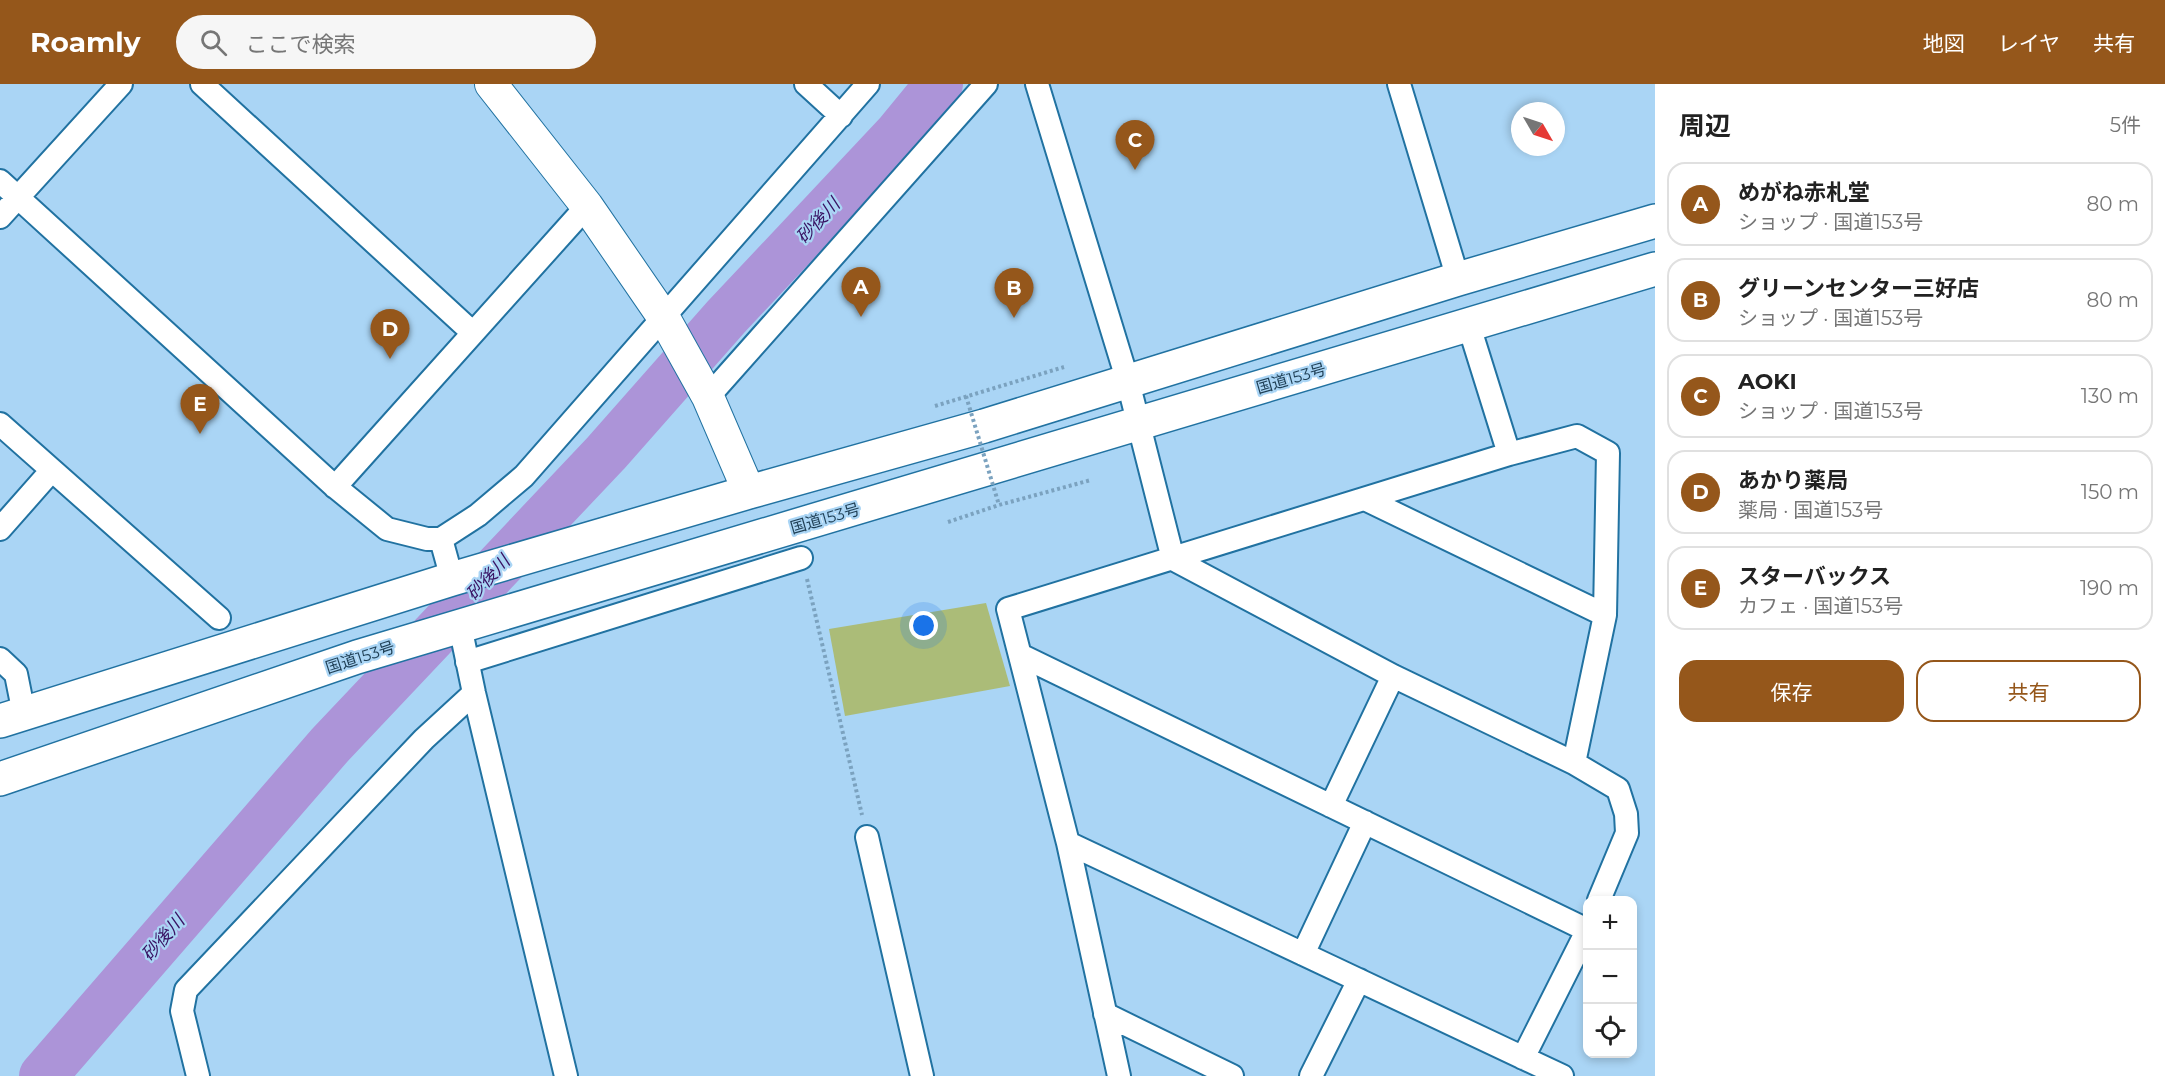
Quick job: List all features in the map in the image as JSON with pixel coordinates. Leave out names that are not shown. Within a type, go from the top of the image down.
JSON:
[{"type":"highway","points":[[12,718],[452,579],[984,426],[1458,279],[1655,221]]},
{"type":"highway","name":"国道153号","points":[[0,779],[357,657],[1655,269]]},
{"type":"street","points":[[0,217],[121,84]]},
{"type":"street","points":[[202,84],[473,333]]},
{"type":"street","points":[[491,84],[587,206],[664,318],[708,397],[749,492]]},
{"type":"street","points":[[806,84],[841,116]]},
{"type":"street","points":[[0,181],[335,487],[387,529],[427,539],[441,539],[478,515],[524,477],[868,84]]},
{"type":"street","points":[[708,397],[986,84]]},
{"type":"street","points":[[1037,84],[1128,382],[1173,558],[1393,676],[1574,763],[1618,789],[1626,814],[1627,833],[1601,896]]},
{"type":"street","points":[[1399,84],[1458,279]]},
{"type":"street","points":[[335,487],[587,206]]},
{"type":"street","points":[[1469,326],[1509,454]]},
{"type":"street","points":[[0,424],[219,618]]},
{"type":"street","points":[[1119,1076],[1068,843],[1008,609],[1509,454],[1577,436],[1608,453],[1605,615],[1574,763]]},
{"type":"street","points":[[0,529],[52,470]]},
{"type":"street","points":[[1365,499],[1605,615]]},
{"type":"street","points":[[441,539],[452,579]]},
{"type":"street","points":[[467,662],[801,558]]},
{"type":"street","points":[[460,626],[566,1076]]},
{"type":"street","points":[[1020,655],[1583,928]]},
{"type":"street","points":[[0,659],[16,674],[12,718]]},
{"type":"street","points":[[1331,806],[1393,676]]},
{"type":"street","points":[[198,1076],[182,1011],[186,990],[424,739],[474,693]]},
{"type":"street","points":[[1304,954],[1365,822]]},
{"type":"street","points":[[867,837],[922,1076]]},
{"type":"street","points":[[1068,843],[1562,1076]]},
{"type":"street","points":[[1523,1058],[1583,938]]},
{"type":"street","points":[[1311,1076],[1359,980]]},
{"type":"street","points":[[1105,1014],[1232,1076]]},
{"type":"path","points":[[934,407],[1064,367]]},
{"type":"path","points":[[966,396],[999,505]]},
{"type":"path","points":[[948,522],[999,505],[1091,480]]},
{"type":"path","points":[[801,558],[867,837]]},
{"type":"green space","points":[[986,603],[1010,686],[845,716],[829,629]]},
{"type":"waterway","name":"砂後川","points":[[43,1076],[330,745],[606,453],[726,317],[898,134],[939,84]]},
{"type":"place","name":"AOKI","points":[[1135,170]]},
{"type":"place","name":"めがね赤札堂","points":[[861,317]]},
{"type":"place","name":"グリーンセンター三好店","points":[[1014,318]]},
{"type":"place","name":"あかり薬局","points":[[390,359]]},
{"type":"place","name":"スターバックス","points":[[200,434]]}]
